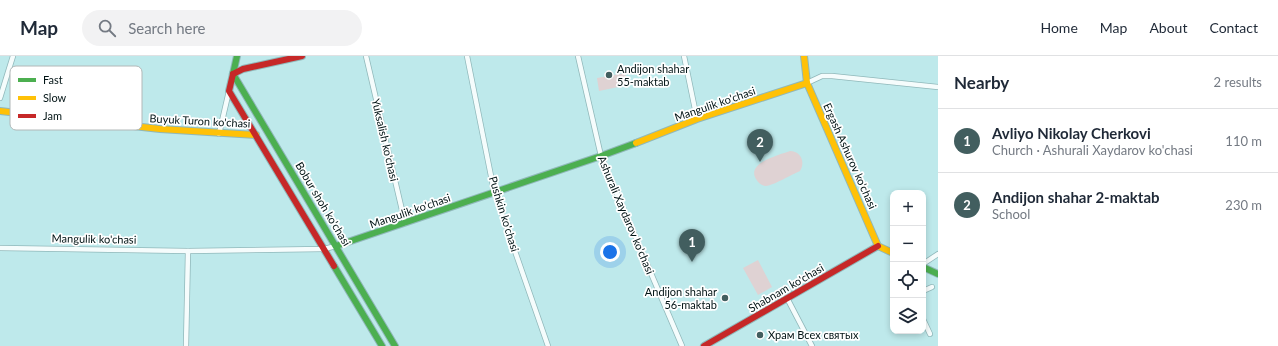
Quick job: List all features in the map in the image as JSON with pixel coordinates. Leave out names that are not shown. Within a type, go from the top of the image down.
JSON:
[{"type":"street","points":[[0,98],[13,56]]},
{"type":"street","points":[[219,134],[236,56]]},
{"type":"street","points":[[232,74],[243,69],[302,56]]},
{"type":"street","name":"Yuksalish ko'chasi","points":[[366,56],[405,223]]},
{"type":"street","name":"Pushkin ko'chasi","points":[[467,56],[494,192],[548,346]]},
{"type":"street","name":"Ashurali Xaydarov ko'chasi","points":[[578,56],[601,156],[682,346]]},
{"type":"street","points":[[684,56],[697,120]]},
{"type":"street","name":"Ergash Ashurov ko'chasi","points":[[804,56],[807,83],[878,246]]},
{"type":"street","name":"Bobur shoh ko'chasi","points":[[232,74],[395,346]]},
{"type":"street","points":[[807,83],[822,76],[832,76],[938,88]]},
{"type":"street","name":"Mangulik ko'chasi","points":[[0,248],[188,251],[324,249],[601,156],[697,120],[807,83]]},
{"type":"street","name":"Bobur shoh ko'chasi","points":[[229,91],[382,346]]},
{"type":"street","name":"Buyuk Turon ko'chasi","points":[[0,111],[10,112]]},
{"type":"street","name":"Buyuk Turon ko'chasi","points":[[142,128],[219,134],[256,135]]},
{"type":"street","points":[[878,246],[890,252]]},
{"type":"street","name":"Shabnam ko'chasi","points":[[704,346],[878,246]]},
{"type":"street","points":[[186,346],[188,251]]},
{"type":"street","points":[[926,262],[938,254]]},
{"type":"street","points":[[926,268],[938,274]]},
{"type":"street","points":[[926,290],[932,287]]},
{"type":"street","points":[[787,298],[812,346]]},
{"type":"street","points":[[926,325],[930,334]]},
{"type":"shaded area","points":[[625,73],[628,85],[599,91],[597,78]]},
{"type":"shaded area","points":[[794,151],[801,157],[802,167],[800,171],[769,185],[765,186],[759,183],[754,173],[759,164],[772,157]]},
{"type":"shaded area","points":[[758,260],[772,287],[758,295],[743,268]]},
{"type":"traffic: fast","points":[[233,74],[237,56]]},
{"type":"traffic: fast","points":[[233,74],[395,346]]},
{"type":"traffic: fast","points":[[336,246],[636,143]]},
{"type":"traffic: fast","points":[[334,266],[382,346]]},
{"type":"traffic: fast","points":[[926,268],[938,274]]},
{"type":"traffic: slow","points":[[804,56],[807,83],[878,246],[890,252]]},
{"type":"traffic: slow","points":[[636,143],[697,119],[807,83]]},
{"type":"traffic: slow","points":[[0,111],[10,112]]},
{"type":"traffic: slow","points":[[142,127],[256,135]]},
{"type":"traffic: jam","points":[[233,74],[243,69],[302,56]]},
{"type":"traffic: jam","points":[[233,74],[229,91],[334,266]]},
{"type":"traffic: jam","points":[[704,346],[878,246]]},
{"type":"place","name":"Andijon shahar 55-maktab","points":[[609,75]]},
{"type":"place","name":"Andijon shahar 2-maktab","points":[[760,162]]},
{"type":"place","name":"Avliyo Nikolay Cherkovi","points":[[692,262]]},
{"type":"place","name":"Andijon shahar 56-maktab","points":[[725,298]]},
{"type":"place","name":"Храм Всех святых","points":[[760,335]]}]
